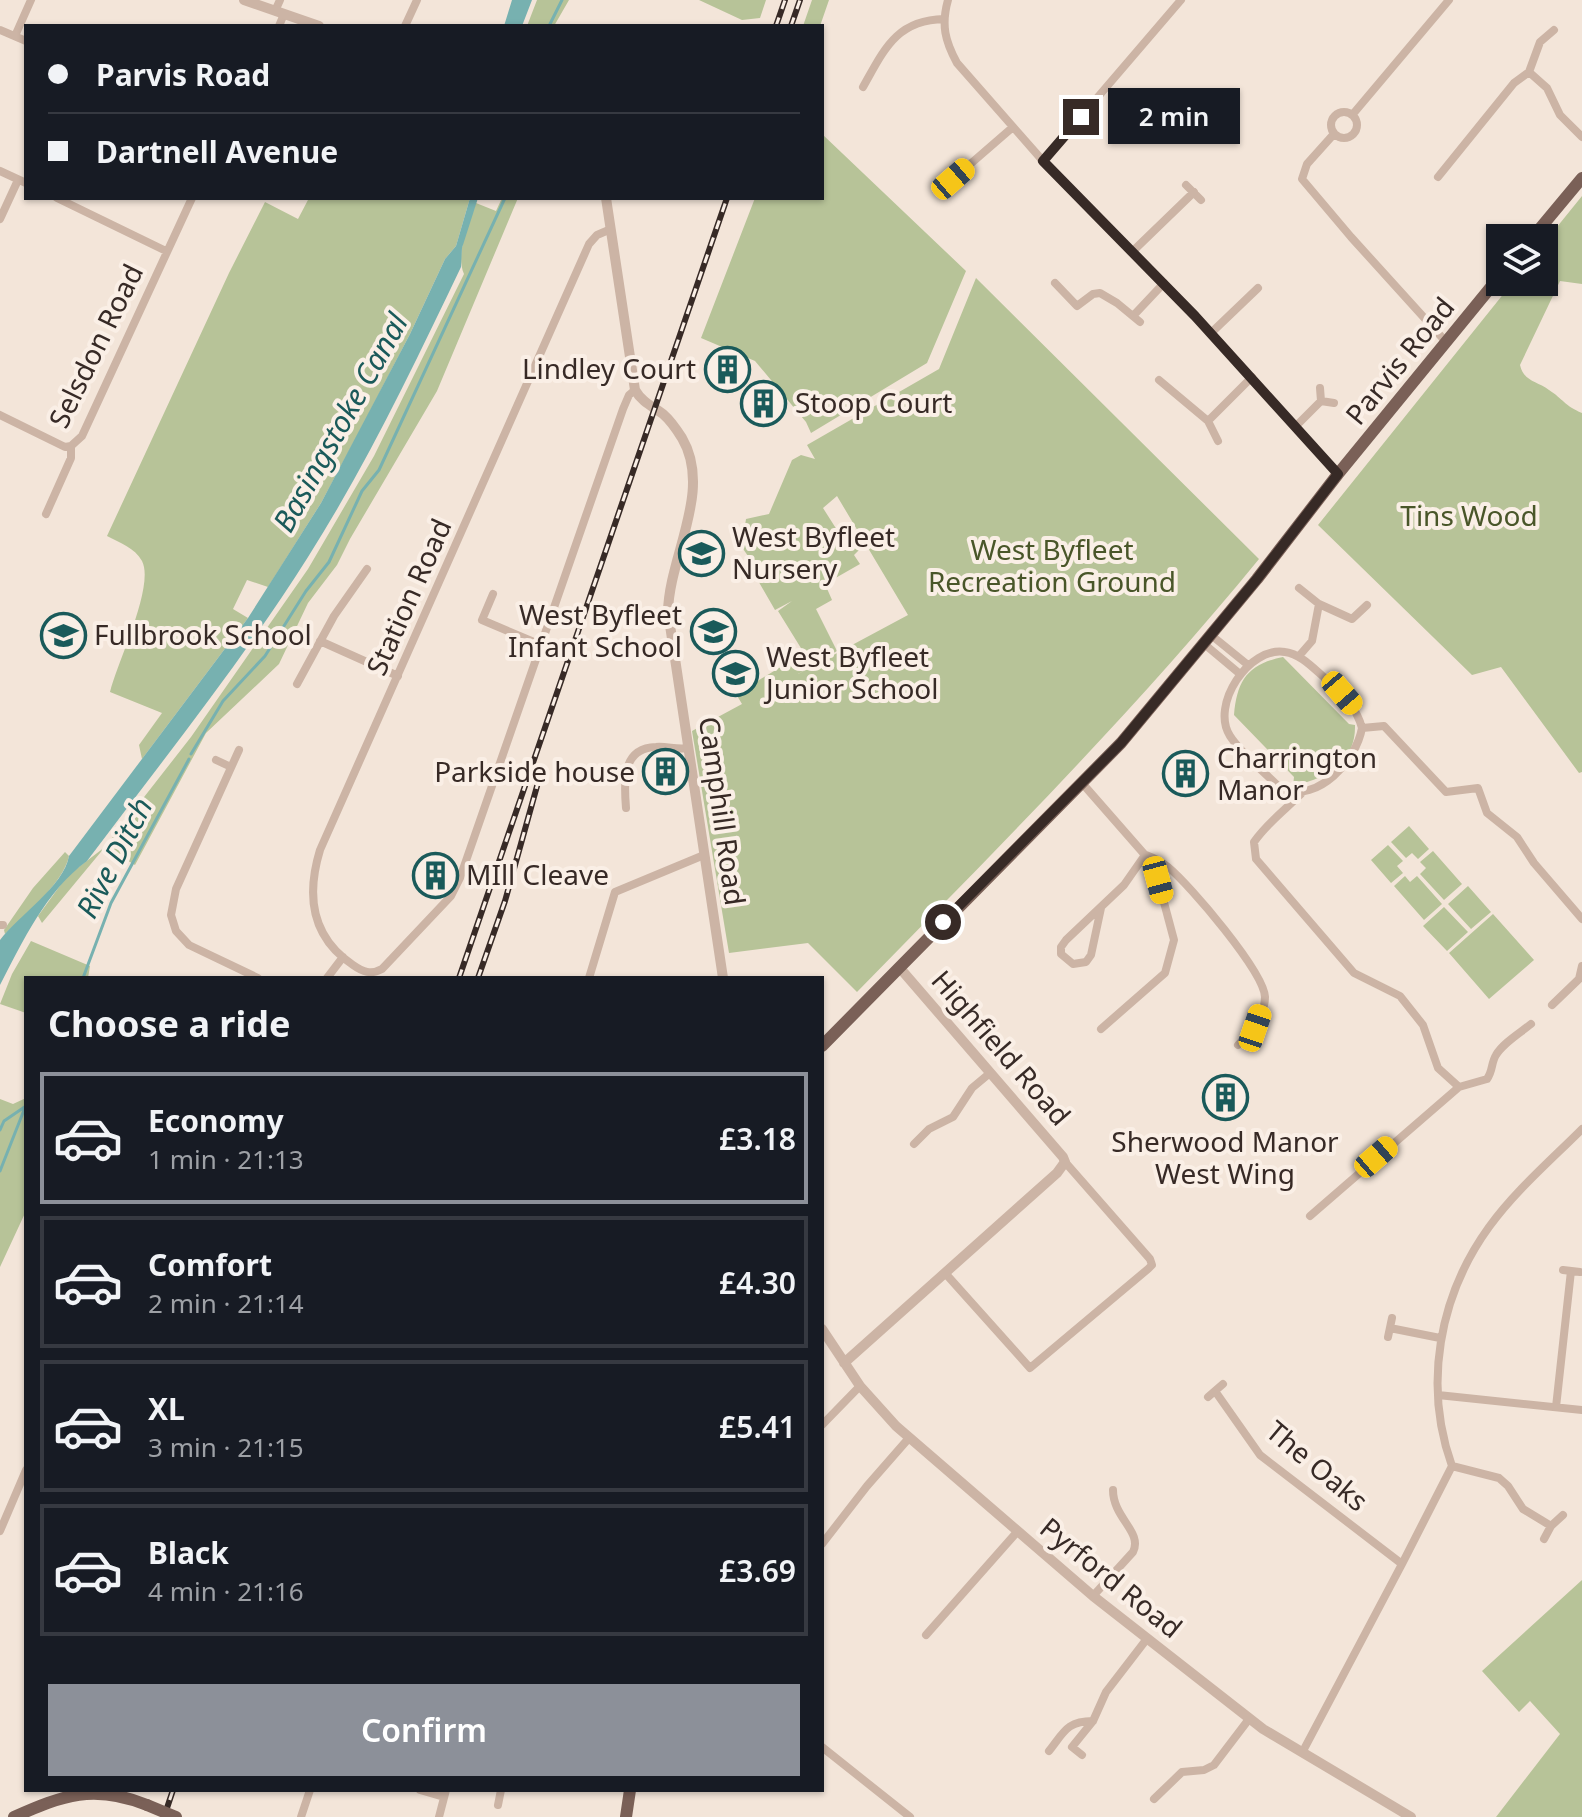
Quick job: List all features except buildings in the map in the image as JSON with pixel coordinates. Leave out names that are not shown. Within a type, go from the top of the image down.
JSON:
[{"type":"main road","points":[[1544,224],[1582,178]]},
{"type":"main road","name":"Parvis Road","points":[[824,1044],[1121,743],[1486,294]]},
{"type":"main road","points":[[626,1817],[630,1792]]},
{"type":"main road","points":[[14,1817],[52,1796],[79,1793],[120,1795],[176,1817]]},
{"type":"street","points":[[15,36],[31,0]]},
{"type":"street","points":[[244,0],[313,24]]},
{"type":"street","points":[[279,24],[280,0]]},
{"type":"street","points":[[406,24],[417,0]]},
{"type":"street","points":[[948,0],[944,19],[946,45],[957,63],[1043,161],[1164,283],[1338,474]]},
{"type":"street","points":[[1043,161],[1181,0]]},
{"type":"street","points":[[1353,114],[1449,0]]},
{"type":"street","points":[[863,87],[878,60],[899,33],[911,24],[944,19]]},
{"type":"street","points":[[0,30],[24,40]]},
{"type":"street","points":[[1438,177],[1514,83],[1529,72],[1540,42],[1554,30]]},
{"type":"street","points":[[1529,72],[1547,88],[1560,115],[1582,137]]},
{"type":"street","points":[[1345,112],[1353,114],[1356,120],[1354,133],[1341,138],[1333,135],[1330,127],[1335,118],[1345,112]]},
{"type":"street","points":[[953,179],[1013,127]]},
{"type":"street","points":[[1333,135],[1307,164],[1302,179],[1447,343]]},
{"type":"street","points":[[0,171],[22,182],[0,219]]},
{"type":"street","points":[[1186,185],[1201,200]]},
{"type":"street","points":[[1133,251],[1194,192]]},
{"type":"street","points":[[61,200],[166,251]]},
{"type":"street","name":"Selsdon Road","points":[[46,514],[71,458],[71,446],[82,436],[191,200]]},
{"type":"street","points":[[493,594],[482,620],[541,645],[623,409],[629,395],[635,390],[606,200]]},
{"type":"street","name":"Station Road","points":[[541,645],[455,887],[430,920],[378,972],[366,972],[343,957],[326,940],[315,919],[316,864],[320,850],[591,241],[611,229]]},
{"type":"street","points":[[1055,283],[1077,306],[1093,294],[1100,293],[1107,295],[1136,319],[1164,283]]},
{"type":"street","points":[[1211,333],[1246,306],[1258,288]]},
{"type":"street","points":[[1208,421],[1252,377]]},
{"type":"street","points":[[1159,380],[1208,421],[1218,441]]},
{"type":"street","points":[[1295,427],[1321,401],[1320,388]]},
{"type":"street","name":"Camphill Road","points":[[635,390],[643,401],[673,425],[686,446],[692,464],[690,510],[670,582],[668,612],[723,976]]},
{"type":"street","points":[[1321,401],[1334,403]]},
{"type":"street","points":[[0,415],[65,447],[71,446]]},
{"type":"street","points":[[297,684],[334,616],[367,569]]},
{"type":"street","points":[[1299,588],[1319,604],[1352,619],[1367,605]]},
{"type":"street","points":[[1299,656],[1312,641],[1319,604]]},
{"type":"street","points":[[1207,639],[1248,665]]},
{"type":"street","points":[[1207,639],[1240,674]]},
{"type":"street","points":[[320,641],[398,676]]},
{"type":"street","points":[[1301,794],[1282,790],[1229,735],[1224,719],[1227,699],[1240,674],[1248,665],[1283,651],[1299,656],[1342,693],[1358,712],[1362,728],[1359,743],[1329,780],[1301,794],[1258,835],[1254,842],[1256,859],[1354,973],[1400,996],[1423,1025],[1438,1068],[1459,1087]]},
{"type":"street","points":[[1362,728],[1384,726],[1446,792],[1478,788],[1487,813],[1517,837],[1534,863],[1582,919]]},
{"type":"street","points":[[626,808],[622,795],[626,769],[635,755],[645,748],[688,748]]},
{"type":"street","points":[[239,750],[176,889],[171,915],[179,935],[195,949],[254,976]]},
{"type":"street","points":[[216,760],[231,767]]},
{"type":"street","points":[[1082,783],[1145,855],[1158,880],[1174,940],[1165,973],[1101,1029]]},
{"type":"street","points":[[590,976],[615,892],[704,855]]},
{"type":"street","points":[[1101,908],[1091,955],[1086,962],[1073,964],[1061,954],[1061,947],[1133,875],[1145,855]]},
{"type":"street","points":[[1145,855],[1168,866],[1239,949],[1261,981],[1265,999],[1255,1028],[1238,1045]]},
{"type":"street","points":[[329,976],[343,957]]},
{"type":"street","points":[[1552,1005],[1579,979],[1582,966]]},
{"type":"street","name":"Highfield Road","points":[[899,967],[1152,1265],[1030,1368],[945,1273]]},
{"type":"street","points":[[1310,1216],[1459,1087],[1487,1079],[1494,1070],[1493,1059],[1500,1049],[1531,1024]]},
{"type":"street","points":[[914,1144],[929,1129],[953,1117],[972,1088],[990,1073]]},
{"type":"street","points":[[1303,1751],[1452,1466],[1438,1395],[1440,1338],[1455,1287],[1502,1211],[1582,1129]]},
{"type":"street","name":"Highfield Road","points":[[844,1363],[1057,1173],[1065,1162]]},
{"type":"street","points":[[1556,1407],[1571,1271]]},
{"type":"street","points":[[1390,1327],[1440,1338]]},
{"type":"street","name":"Pyrford Road","points":[[824,1332],[860,1386],[909,1438],[1146,1640],[1249,1719],[1396,1812],[1411,1817]]},
{"type":"street","name":"The Oaks","points":[[1223,1384],[1211,1394],[1260,1455],[1402,1564]]},
{"type":"street","points":[[824,1423],[860,1386]]},
{"type":"street","points":[[1438,1395],[1582,1410]]},
{"type":"street","points":[[828,1541],[867,1486],[909,1438]]},
{"type":"street","points":[[1452,1466],[1499,1478],[1523,1509],[1551,1526]]},
{"type":"street","points":[[0,1531],[24,1475]]},
{"type":"street","points":[[1093,1596],[1133,1552],[1136,1544],[1135,1536],[1113,1501],[1113,1490]]},
{"type":"street","points":[[1102,1502],[1113,1501]]},
{"type":"street","points":[[1544,1539],[1551,1526],[1563,1515]]},
{"type":"street","points":[[926,1635],[1017,1532]]},
{"type":"street","points":[[1082,1755],[1072,1747],[1093,1721],[1106,1692],[1146,1640]]},
{"type":"street","points":[[1167,1800],[1157,1796],[1182,1772],[1204,1770],[1214,1765],[1249,1719]]},
{"type":"street","points":[[1049,1751],[1074,1722],[1093,1721]]},
{"type":"street","points":[[824,1749],[910,1817]]},
{"type":"street","points":[[301,1817],[309,1792]]},
{"type":"street","points":[[498,1805],[501,1792]]},
{"type":"street","points":[[439,1817],[445,1794]]},
{"type":"green space","points":[[537,0],[569,0],[555,24],[528,24]]},
{"type":"green space","points":[[699,0],[766,0],[760,18],[742,20]]},
{"type":"green space","points":[[812,0],[829,0],[821,24],[804,24]]},
{"type":"green space","points":[[824,136],[966,271],[927,363],[811,433],[806,422],[755,361],[701,338],[754,200],[824,200]]},
{"type":"green space","name":"Tins Wood","points":[[1582,196],[1582,284],[1560,281],[1558,285],[1558,226]]},
{"type":"green space","points":[[308,200],[469,200],[456,246],[445,259],[410,334],[321,503],[268,587],[247,580],[233,609],[248,618],[142,759],[139,745],[162,713],[110,692],[139,606],[145,573],[142,561],[135,553],[107,536],[265,202],[298,219]]},
{"type":"green space","points":[[501,200],[517,200],[437,391],[337,565],[308,603],[279,664],[206,733],[135,865],[105,847],[191,737],[308,569],[374,456],[464,274],[462,248],[476,203],[496,211]]},
{"type":"green space","name":"West Byfleet Recreation Ground","points":[[976,278],[1259,559],[1113,726],[857,992],[808,943],[729,953],[692,731],[742,704],[736,694],[804,653],[778,611],[792,601],[775,610],[745,558],[748,556],[739,543],[743,538],[746,519],[769,514],[792,460],[801,455],[815,459],[807,445],[939,369]],"holes":[[[837,496],[908,615],[798,674],[837,651],[816,609],[832,600],[825,584],[860,564],[854,555],[863,546],[853,528],[843,526],[837,530],[823,508]]]},
{"type":"green space","name":"Tins Wood","points":[[1502,296],[1553,296],[1520,365],[1528,378],[1582,413],[1582,772],[1579,773],[1501,667],[1472,675],[1318,525]]},
{"type":"green space","points":[[1283,657],[1349,724],[1355,725],[1350,749],[1337,767],[1293,786],[1294,777],[1234,715],[1238,692],[1246,676],[1261,664]]},
{"type":"green space","points":[[1409,826],[1429,849],[1418,859],[1412,853],[1406,858],[1391,842]]},
{"type":"green space","points":[[1388,845],[1403,861],[1397,866],[1403,873],[1391,883],[1371,860]]},
{"type":"green space","points":[[105,847],[42,923],[38,916],[67,876]]},
{"type":"green space","points":[[1433,851],[1462,884],[1444,900],[1420,874],[1426,868],[1420,862]]},
{"type":"green space","points":[[65,852],[69,856],[60,877],[5,934],[4,930],[33,888]]},
{"type":"green space","points":[[1405,876],[1410,882],[1417,876],[1442,904],[1424,920],[1394,886]]},
{"type":"green space","points":[[1468,886],[1491,912],[1471,929],[1448,904]]},
{"type":"green space","points":[[1444,907],[1468,932],[1447,951],[1423,926]]},
{"type":"green space","points":[[1493,914],[1534,960],[1489,999],[1449,953]]},
{"type":"green space","points":[[31,941],[90,966],[88,976],[24,976],[24,1012],[0,1004],[12,974]]},
{"type":"green space","points":[[0,1099],[13,1104],[24,1099],[24,1215],[0,1267]]},
{"type":"green space","points":[[1582,1580],[1582,1817],[1496,1817],[1560,1734],[1530,1701],[1519,1712],[1482,1671]]},
{"type":"water","points":[[512,0],[532,0],[523,24],[505,24]]},
{"type":"water","name":"Basingstoke Canal","points":[[469,200],[477,200],[462,248],[461,267],[389,414],[330,522],[256,635],[200,711],[87,861],[72,873],[48,902],[0,985],[0,940],[59,878],[69,856],[248,618],[321,503],[410,334],[445,259],[456,246]]},
{"type":"waterway","name":"Rive Ditch","points":[[550,24],[562,0]]},
{"type":"waterway","name":"Rive Ditch","points":[[191,754],[223,701],[265,656],[306,591],[329,562],[362,491],[379,470],[504,200]]},
{"type":"waterway","name":"Rive Ditch","points":[[84,976],[111,903],[189,759]]},
{"type":"waterway","points":[[0,1130],[4,1121],[24,1107]]},
{"type":"waterway","name":"Rive Ditch","points":[[0,1171],[24,1110]]},
{"type":"railway","points":[[777,24],[785,0]]},
{"type":"railway","points":[[792,24],[800,0]]},
{"type":"railway","points":[[460,976],[726,200]]},
{"type":"railway","points":[[479,976],[505,901],[539,779]]},
{"type":"railway","points":[[164,1817],[172,1792]]},
{"type":"place","name":"Lindley Court","points":[[727,369]]},
{"type":"place","name":"Stoop Court","points":[[764,403]]},
{"type":"place","name":"West Byfleet Nursery","points":[[701,553]]},
{"type":"place","name":"West Byfleet Infant School","points":[[713,631]]},
{"type":"place","name":"Fullbrook School","points":[[63,635]]},
{"type":"place","name":"West Byfleet Junior School","points":[[735,673]]},
{"type":"place","name":"Parkside house","points":[[666,772]]},
{"type":"place","name":"Charrington Manor","points":[[1186,774]]},
{"type":"place","name":"MIll Cleave","points":[[435,875]]},
{"type":"place","name":"Sherwood Manor West Wing","points":[[1225,1097]]},
{"type":"route","points":[[943,922],[1121,743],[1257,579],[1338,474],[1195,316],[1043,161],[1081,117]]}]
